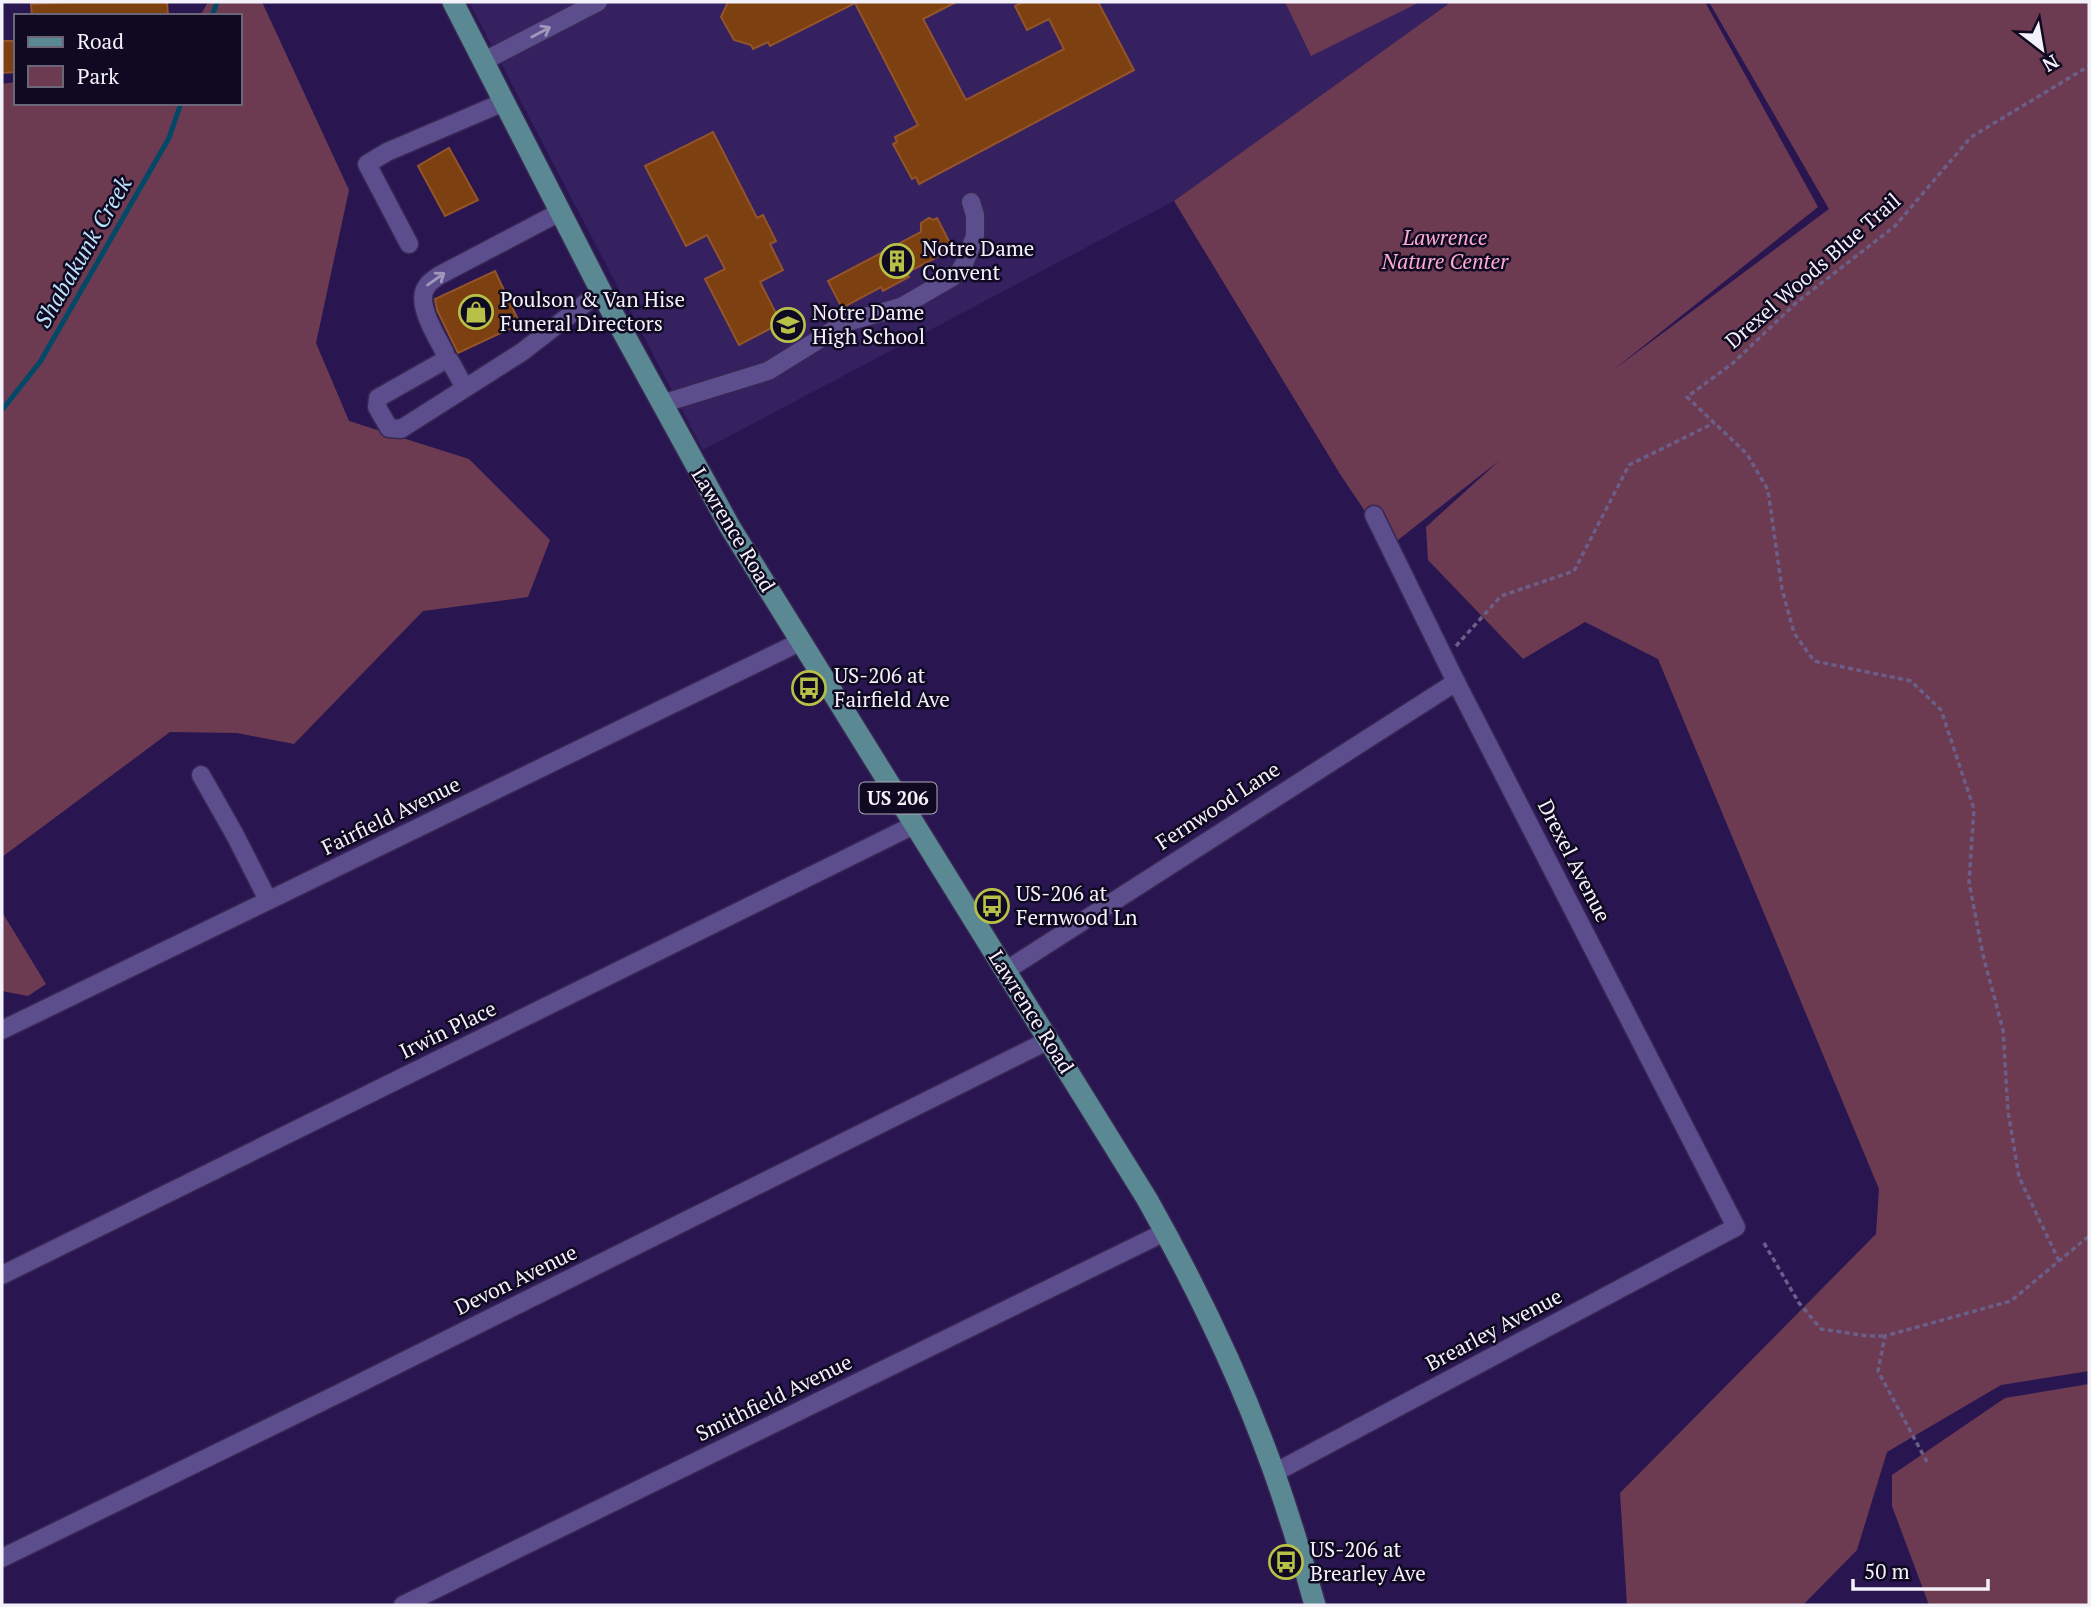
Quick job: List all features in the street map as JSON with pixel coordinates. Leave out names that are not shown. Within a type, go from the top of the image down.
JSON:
[{"type":"main road","name":"Lawrence Road","points":[[453,2],[601,291],[730,527],[1049,1040],[1165,1232],[1236,1376],[1291,1522],[1315,1605]]},
{"type":"street","points":[[484,61],[598,2]]},
{"type":"street","points":[[409,244],[367,164],[387,152],[504,102]]},
{"type":"street","points":[[661,404],[768,371],[847,322],[901,307],[951,278],[964,264],[975,236],[975,215],[971,202]]},
{"type":"street","points":[[445,360],[445,353],[424,309],[422,294],[427,284],[560,212]]},
{"type":"street","points":[[464,388],[450,361],[445,360],[378,398],[377,407],[388,428],[401,429],[522,352],[601,291]]},
{"type":"street","name":"Drexel Avenue","points":[[1374,515],[1456,682],[1736,1227]]},
{"type":"street","name":"Fairfield Avenue","points":[[2,1030],[800,642]]},
{"type":"street","name":"Fernwood Lane","points":[[1005,971],[1456,682]]},
{"type":"street","points":[[201,775],[268,900]]},
{"type":"street","name":"Irwin Place","points":[[2,1275],[914,825]]},
{"type":"street","name":"Devon Avenue","points":[[2,1558],[359,1384],[1049,1040]]},
{"type":"street","name":"Brearley Avenue","points":[[1274,1473],[1736,1227]]},
{"type":"street","name":"Smithfield Avenue","points":[[403,1605],[1165,1232]]},
{"type":"path","name":"Drexel Woods Blue Trail","points":[[1714,424],[1687,397],[1733,363],[1797,302],[1895,226],[1971,137],[2089,66]]},
{"type":"path","points":[[1445,658],[1501,596],[1574,571],[1629,465],[1714,424],[1747,454],[1768,490],[1782,589],[1794,633],[1814,661],[1910,681],[1941,710],[1974,809],[1969,882],[1983,955],[2003,1030],[2008,1111],[2019,1177],[2059,1261]]},
{"type":"path","points":[[1764,1243],[1799,1303],[1821,1329],[1885,1336],[2011,1301],[2089,1236]]},
{"type":"path","points":[[1885,1336],[1878,1371],[1927,1462]]},
{"type":"shaded area","name":"Notre Dame High School","points":[[469,2],[1451,2],[1174,201],[703,450]]},
{"type":"green space","points":[[208,2],[262,2],[349,190],[316,343],[349,421],[469,459],[550,540],[528,597],[423,611],[294,744],[237,733],[170,732],[2,857],[2,84],[14,82],[14,105],[242,105],[242,14],[201,14]]},
{"type":"green space","points":[[1285,2],[1420,2],[1311,56]]},
{"type":"green space","name":"Lawrence Nature Center","points":[[1451,2],[1705,2],[1818,207],[1612,371],[1829,209],[1709,2],[2089,2],[2089,1371],[2001,1385],[1887,1452],[1857,1550],[1803,1605],[1627,1605],[1620,1493],[1876,1234],[1879,1189],[1658,659],[1585,622],[1523,659],[1428,560],[1426,527],[1500,460],[1389,547],[1340,474],[1174,201]]},
{"type":"green space","points":[[2,912],[46,984],[28,996],[2,991]]},
{"type":"green space","points":[[2089,1384],[2089,1605],[1929,1605],[1892,1506],[1892,1475],[2005,1398]]},
{"type":"building","points":[[167,2],[168,14],[32,14],[31,4]]},
{"type":"building","points":[[728,2],[956,2],[923,19],[966,100],[1064,49],[1049,19],[1027,30],[1015,6],[1023,2],[1098,2],[1134,70],[919,184],[916,177],[912,179],[893,144],[897,142],[895,137],[918,125],[855,3],[770,46],[768,42],[753,49],[751,45],[734,40],[721,17]]},
{"type":"building","points":[[2,41],[14,41],[14,72],[2,73]]},
{"type":"building","points":[[713,132],[757,218],[763,215],[776,241],[770,244],[783,270],[760,282],[781,323],[739,345],[705,279],[725,269],[707,235],[686,246],[645,166]]},
{"type":"building","points":[[449,148],[478,200],[445,216],[418,166]]},
{"type":"building","name":"Notre Dame Convent","points":[[929,218],[937,218],[953,249],[906,273],[909,277],[883,291],[881,287],[842,308],[828,281],[921,232],[921,223]]},
{"type":"building","name":"Poulson & Van Hise Funeral Directors","points":[[495,271],[520,324],[458,353],[437,310],[435,299]]},
{"type":"waterway","name":"Shabakunk Creek","points":[[213,14],[217,2]]},
{"type":"waterway","name":"Shabakunk Creek","points":[[2,410],[40,362],[169,138],[180,105]]},
{"type":"place","name":"Notre Dame Convent","points":[[897,261]]},
{"type":"place","name":"Poulson & Van Hise Funeral Directors","points":[[476,312]]},
{"type":"place","name":"Notre Dame High School","points":[[788,325]]},
{"type":"place","name":"US-206 at Fairfield Ave","points":[[809,688]]},
{"type":"place","name":"US-206 at Fernwood Ln","points":[[992,906]]},
{"type":"place","name":"US-206 at Brearley Ave","points":[[1286,1562]]}]
